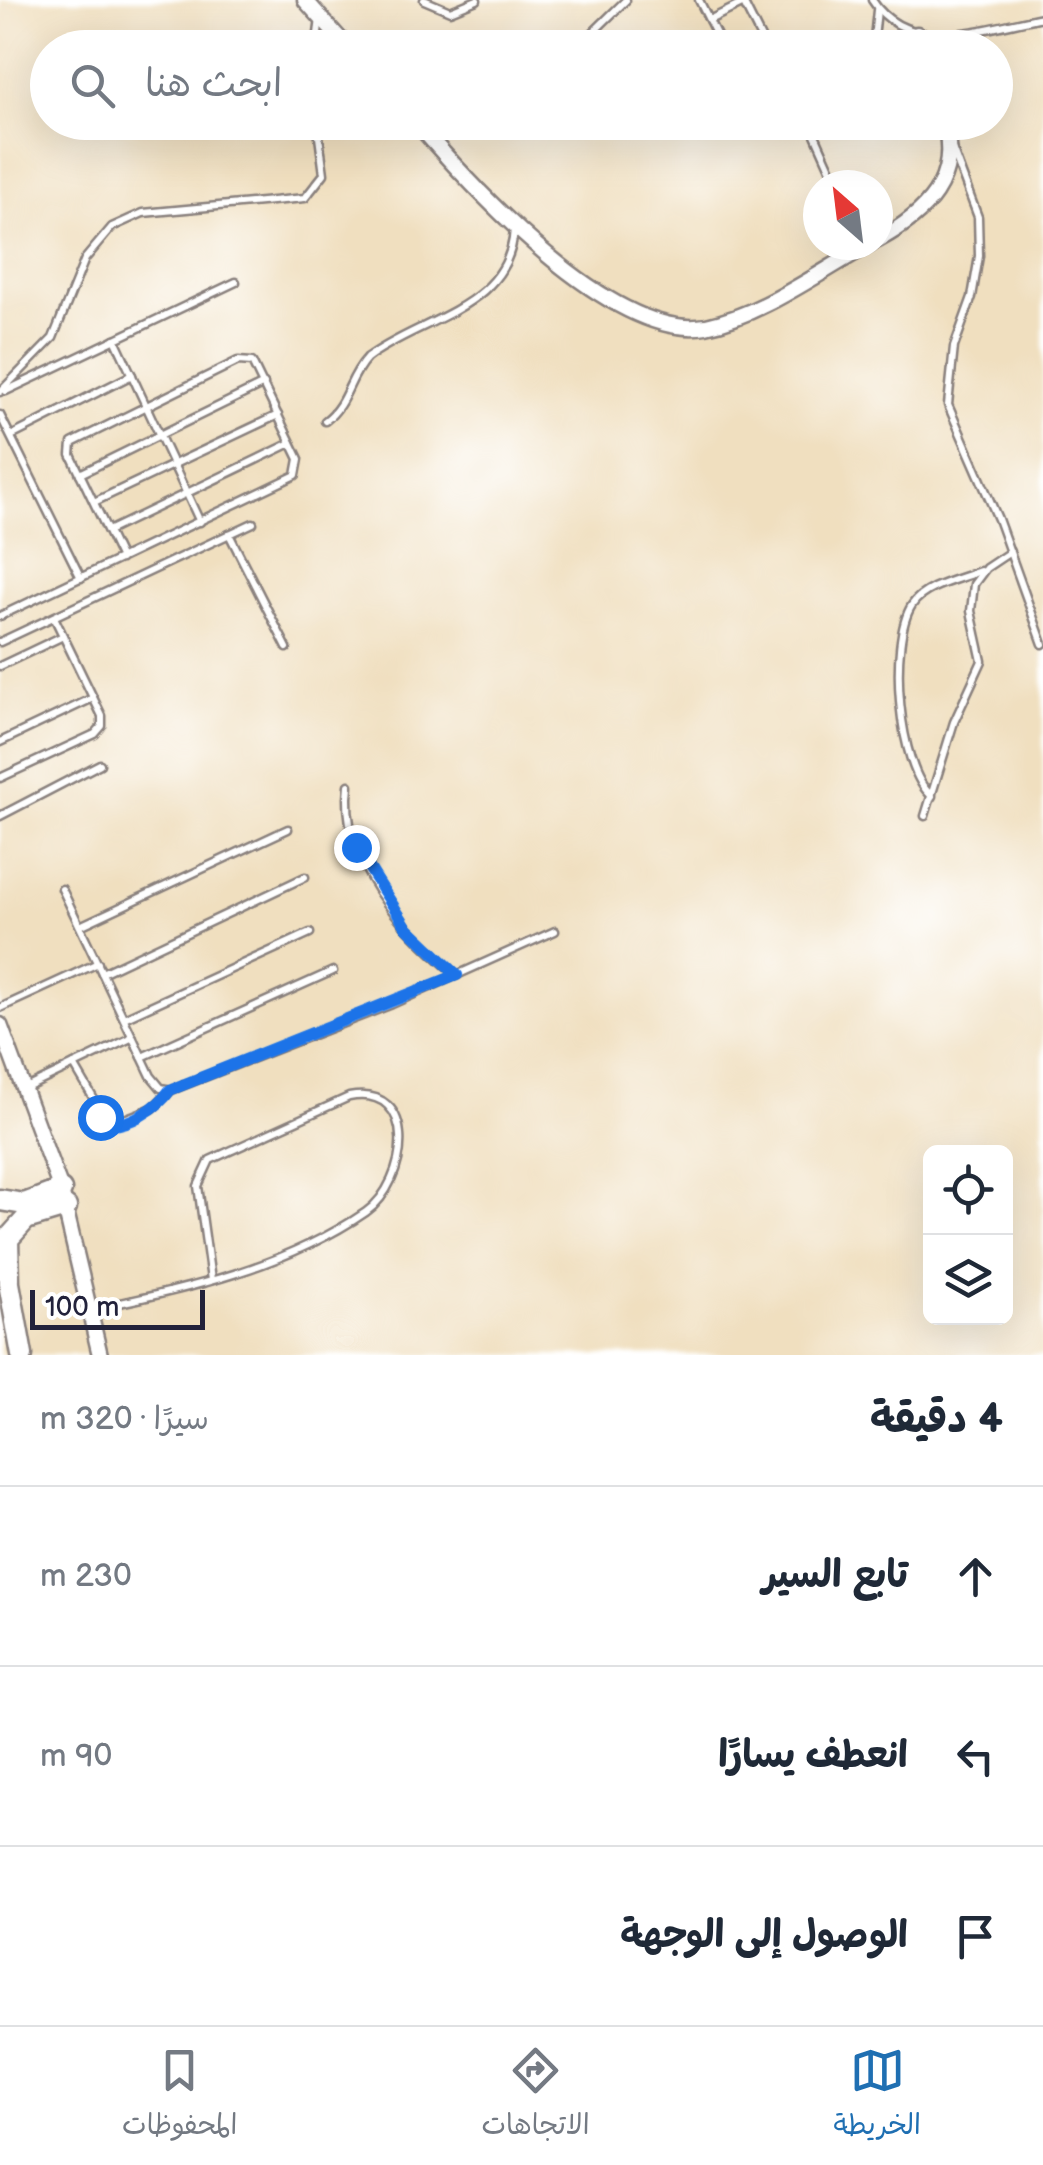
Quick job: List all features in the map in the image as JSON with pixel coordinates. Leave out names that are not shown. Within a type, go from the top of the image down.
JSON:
[{"type":"main road","points":[[0,1200],[24,1204],[64,1199]]},
{"type":"main road","points":[[22,1355],[9,1282],[8,1239],[26,1218],[64,1199]]},
{"type":"main road","points":[[0,1308],[13,1355]]},
{"type":"street","points":[[305,0],[332,30]]},
{"type":"street","points":[[432,140],[514,226],[583,280],[644,317],[683,328],[735,317],[841,260]]},
{"type":"street","points":[[893,230],[914,217],[932,197],[950,164],[950,142]]},
{"type":"street","points":[[0,1025],[64,1199],[100,1355]]},
{"type":"lane","points":[[424,0],[450,11],[477,0]]},
{"type":"lane","points":[[595,30],[626,0]]},
{"type":"lane","points":[[699,0],[714,30]]},
{"type":"lane","points":[[872,0],[902,30]]},
{"type":"lane","points":[[709,20],[743,2],[757,30]]},
{"type":"lane","points":[[875,30],[878,9]]},
{"type":"lane","points":[[974,30],[1043,16]]},
{"type":"lane","points":[[318,30],[320,17]]},
{"type":"lane","points":[[0,392],[53,338],[85,259],[104,234],[143,213],[305,198],[324,174],[319,140]]},
{"type":"lane","points":[[817,140],[830,170]]},
{"type":"lane","points":[[950,142],[971,194],[980,240],[974,287],[951,363],[948,406],[1010,552],[1043,644]]},
{"type":"lane","points":[[325,421],[344,403],[356,371],[367,358],[472,300],[496,282],[512,250],[514,226]]},
{"type":"lane","points":[[0,392],[236,282]]},
{"type":"lane","points":[[115,339],[200,522]]},
{"type":"lane","points":[[0,616],[200,522],[296,475],[300,463],[252,362],[242,359],[72,443],[70,455],[121,559]]},
{"type":"lane","points":[[13,435],[132,375]]},
{"type":"lane","points":[[80,474],[264,384]]},
{"type":"lane","points":[[94,502],[278,414]]},
{"type":"lane","points":[[0,415],[81,578]]},
{"type":"lane","points":[[108,531],[291,442]]},
{"type":"lane","points":[[0,642],[252,522]]},
{"type":"lane","points":[[229,534],[288,648]]},
{"type":"lane","points":[[932,796],[913,772],[904,716],[900,660],[907,616],[922,595],[986,568],[1010,552]]},
{"type":"lane","points":[[924,816],[954,722],[982,661],[970,602],[974,584],[986,568]]},
{"type":"lane","points":[[0,778],[100,730],[103,721],[54,617]]},
{"type":"lane","points":[[0,666],[63,636]]},
{"type":"lane","points":[[0,742],[93,698]]},
{"type":"lane","points":[[0,816],[100,764]]},
{"type":"lane","points":[[349,785],[348,823],[366,868],[406,926],[457,975]]},
{"type":"lane","points":[[80,926],[288,829]]},
{"type":"lane","points":[[102,973],[305,877]]},
{"type":"lane","points":[[62,889],[142,1057],[157,1084],[170,1090]]},
{"type":"lane","points":[[74,1065],[102,1121],[109,1125],[152,1108],[170,1090],[457,975],[555,931]]},
{"type":"lane","points":[[124,1018],[310,933]]},
{"type":"lane","points":[[0,1008],[98,963]]},
{"type":"lane","points":[[142,1057],[333,972]]},
{"type":"lane","points":[[26,1088],[133,1037]]},
{"type":"lane","points":[[91,1310],[210,1280],[289,1254],[375,1204],[390,1186],[402,1156],[400,1130],[388,1108],[374,1097],[349,1096],[210,1160],[198,1186],[210,1280]]},
{"type":"route","points":[[100,1117],[105,1124],[117,1125],[158,1105],[170,1090],[457,975],[406,926],[378,888],[356,847]]}]
